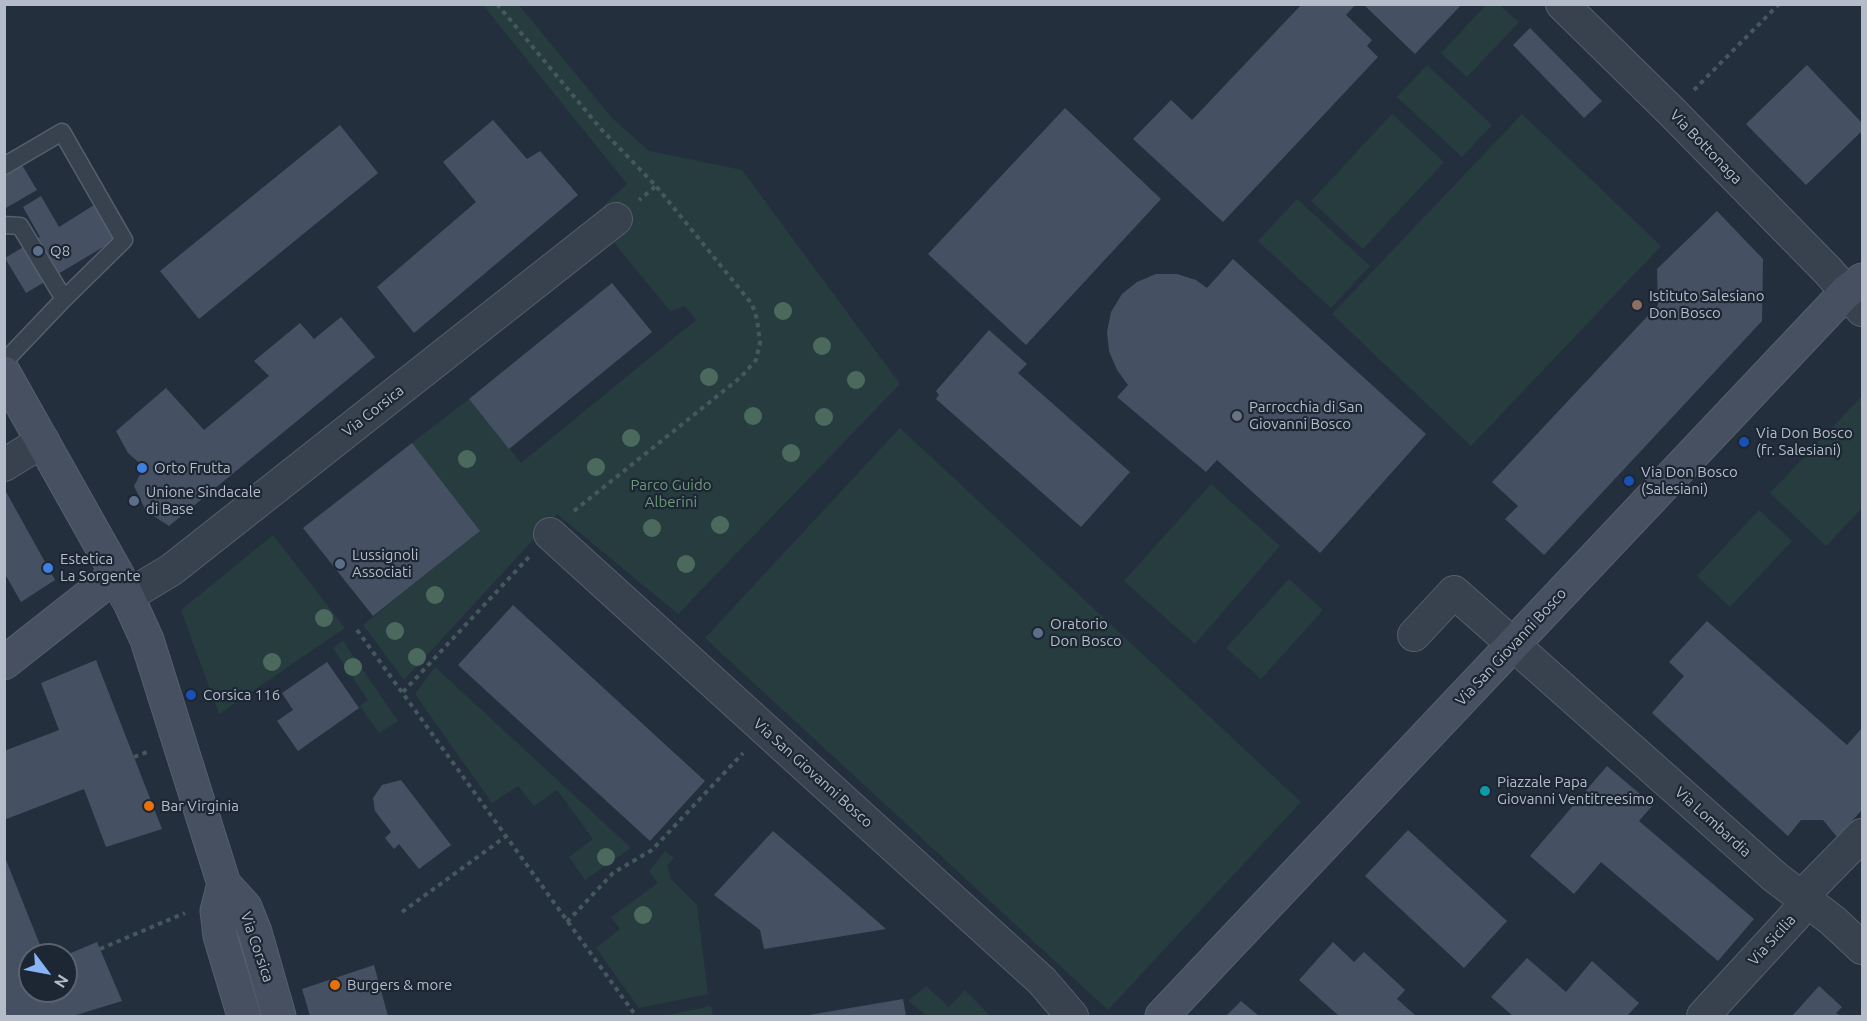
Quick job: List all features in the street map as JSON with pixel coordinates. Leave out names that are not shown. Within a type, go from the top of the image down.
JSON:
[{"type":"street","name":"Via Bottonaga","points":[[1562,4],[1857,294]]},
{"type":"street","name":"Via Corsica","points":[[122,585],[171,570],[616,219]]},
{"type":"street","name":"Via San Giovanni Bosco","points":[[1162,1017],[1443,721],[1512,644],[1857,294]]},
{"type":"street","name":"Via Corsica","points":[[4,374],[122,585],[147,640],[224,884],[245,907],[255,932],[279,1017]]},
{"type":"street","points":[[4,465],[43,441]]},
{"type":"street","name":"Via San Giovanni Bosco","points":[[550,534],[1042,981],[1072,1017]]},
{"type":"street","points":[[4,663],[122,585]]},
{"type":"street","name":"Via Lombardia","points":[[1414,634],[1454,592],[1775,877],[1832,920],[1863,948]]},
{"type":"street","name":"Via Sicilia","points":[[1703,1017],[1795,916],[1813,885],[1863,835]]},
{"type":"street","name":"Via Corsica","points":[[224,884],[217,911],[220,936],[244,1017]]},
{"type":"lane","points":[[4,166],[62,132],[124,240],[4,362]]},
{"type":"lane","points":[[4,225],[20,226],[64,299]]},
{"type":"path","points":[[403,692],[564,520],[741,377],[756,360],[760,343],[757,319],[752,304],[656,186],[601,129],[497,4]]},
{"type":"path","points":[[1672,112],[1779,4]]},
{"type":"path","points":[[616,219],[656,186]]},
{"type":"path","points":[[357,630],[636,1017]]},
{"type":"path","points":[[567,922],[613,873],[652,850],[765,730]]},
{"type":"path","points":[[402,912],[505,837]]},
{"type":"path","points":[[100,949],[179,917],[200,905],[224,884]]},
{"type":"green space","name":"Parco Guido Alberini","points":[[483,5],[519,5],[611,117],[649,151],[742,170],[900,384],[678,614],[557,514],[404,680],[363,625],[479,531],[412,443],[469,399],[521,463],[696,320],[685,306],[670,311],[611,239],[624,229],[604,205],[627,184]]},
{"type":"green space","points":[[1486,5],[1499,5],[1519,22],[1467,77],[1441,53]]},
{"type":"green space","points":[[1427,65],[1492,125],[1462,157],[1397,97]]},
{"type":"green space","points":[[1392,114],[1444,162],[1363,249],[1311,201]]},
{"type":"green space","points":[[1522,114],[1661,246],[1471,446],[1332,314]]},
{"type":"green space","points":[[1297,199],[1370,266],[1331,308],[1258,241]]},
{"type":"green space","points":[[1862,396],[1862,508],[1826,546],[1770,493]]},
{"type":"green space","points":[[900,428],[1301,802],[1108,1010],[705,638]]},
{"type":"green space","points":[[1211,484],[1280,546],[1195,644],[1124,581]]},
{"type":"green space","points":[[1759,510],[1792,541],[1730,607],[1697,576]]},
{"type":"green space","points":[[273,535],[345,628],[219,714],[181,610]]},
{"type":"green space","points":[[1289,579],[1323,610],[1261,679],[1226,648]]},
{"type":"green space","points":[[343,641],[398,721],[379,733],[360,706],[368,700],[333,648]]},
{"type":"green space","points":[[435,667],[631,848],[585,880],[569,857],[593,839],[557,790],[534,806],[518,786],[492,803],[415,694]]},
{"type":"green space","points":[[665,851],[674,858],[667,865],[671,879],[697,905],[708,994],[639,1008],[596,948],[620,929],[611,917],[658,883],[649,871]]},
{"type":"green space","points":[[926,986],[949,1007],[965,990],[990,1016],[927,1016],[908,1001]]},
{"type":"green space","points":[[711,1006],[713,1016],[663,1016]]},
{"type":"building","points":[[1302,4],[1356,4],[1346,15],[1372,40],[1367,46],[1378,57],[1223,222],[1133,139],[1171,100],[1192,120]]},
{"type":"building","points":[[1363,4],[1462,4],[1415,54]]},
{"type":"building","points":[[1530,28],[1602,101],[1584,118],[1513,45]]},
{"type":"building","points":[[1807,65],[1862,123],[1862,131],[1806,185],[1746,124]]},
{"type":"building","points":[[1065,108],[1161,199],[1026,345],[928,254]]},
{"type":"building","points":[[493,120],[527,159],[540,151],[578,195],[414,333],[377,287],[476,202],[443,162]]},
{"type":"building","points":[[340,125],[378,173],[199,319],[160,271]]},
{"type":"building","points":[[22,165],[37,190],[4,209],[4,175]]},
{"type":"building","points":[[41,196],[59,227],[94,205],[115,240],[26,293],[5,258],[40,237],[23,207]]},
{"type":"building","points":[[1717,211],[1763,259],[1762,321],[1544,555],[1505,519],[1518,506],[1492,482],[1658,305],[1657,269]]},
{"type":"building","name":"Parrocchia di San Giovanni Bosco","points":[[1233,259],[1426,434],[1320,553],[1217,460],[1206,472],[1117,397],[1128,385],[1117,370],[1109,351],[1107,332],[1111,312],[1122,294],[1137,282],[1156,274],[1177,274],[1196,280],[1207,288]]},
{"type":"building","points":[[612,283],[652,332],[509,449],[469,399]]},
{"type":"building","points":[[341,317],[375,357],[169,526],[146,511],[134,486],[144,467],[128,453],[116,431],[166,388],[204,430],[269,376],[254,361],[300,323],[314,339]]},
{"type":"building","points":[[989,330],[1027,364],[1018,373],[1130,472],[1081,527],[936,399],[939,395],[936,391]]},
{"type":"building","points":[[412,443],[480,531],[373,616],[303,528]]},
{"type":"building","points":[[5,490],[55,580],[21,602],[5,574]]},
{"type":"building","points":[[513,605],[705,781],[650,841],[458,665]]},
{"type":"building","points":[[1707,621],[1847,745],[1862,728],[1862,810],[1837,837],[1823,820],[1801,820],[1788,836],[1652,713],[1684,676],[1669,662]]},
{"type":"building","points":[[96,660],[162,829],[106,847],[84,789],[4,820],[4,751],[59,730],[41,683]]},
{"type":"building","points":[[327,662],[359,708],[298,751],[277,721],[293,710],[282,693]]},
{"type":"building","points":[[1607,766],[1653,805],[1639,821],[1754,919],[1718,961],[1601,862],[1574,894],[1530,856]]},
{"type":"building","points":[[401,780],[451,845],[419,869],[399,844],[394,849],[385,838],[391,832],[375,811],[373,798],[382,785]]},
{"type":"building","points":[[1408,830],[1507,921],[1464,968],[1365,876]]},
{"type":"building","points":[[773,831],[886,929],[764,949],[760,930],[714,895]]},
{"type":"building","points":[[4,855],[39,943],[18,943],[18,1003],[78,1003],[78,950],[97,942],[122,1001],[73,1016],[4,1016]]},
{"type":"building","points":[[1333,942],[1354,962],[1364,952],[1405,990],[1397,999],[1416,1016],[1339,1016],[1299,980]]},
{"type":"building","points":[[1527,958],[1566,992],[1592,961],[1639,1003],[1627,1016],[1513,1016],[1491,997]]},
{"type":"building","points":[[374,965],[388,1016],[310,1016],[302,989]]},
{"type":"building","points":[[1819,986],[1842,1007],[1836,1013],[1841,1016],[1792,1016]]},
{"type":"building","points":[[903,999],[906,1016],[809,1016],[809,1015]]},
{"type":"building","points":[[1241,1001],[1259,1016],[1226,1016]]},
{"type":"place","name":"Q8","points":[[38,251]]},
{"type":"place","name":"Istituto Salesiano Don Bosco","points":[[1637,305]]},
{"type":"place","name":"Parrocchia di San Giovanni Bosco","points":[[1237,416]]},
{"type":"place","name":"Via Don Bosco (fr. Salesiani)","points":[[1744,442]]},
{"type":"place","name":"Orto Frutta","points":[[142,468]]},
{"type":"place","name":"Via Don Bosco (Salesiani)","points":[[1629,481]]},
{"type":"place","name":"Unione Sindacale di Base","points":[[134,501]]},
{"type":"place","name":"Lussignoli Associati","points":[[340,564]]},
{"type":"place","name":"Estetica La Sorgente","points":[[48,568]]},
{"type":"place","name":"Oratorio Don Bosco","points":[[1038,633]]},
{"type":"place","name":"Corsica 116","points":[[191,695]]},
{"type":"place","name":"Piazzale Papa Giovanni Ventitreesimo","points":[[1485,791]]},
{"type":"place","name":"Bar Virginia","points":[[149,806]]},
{"type":"place","name":"Burgers & more","points":[[335,985]]}]
